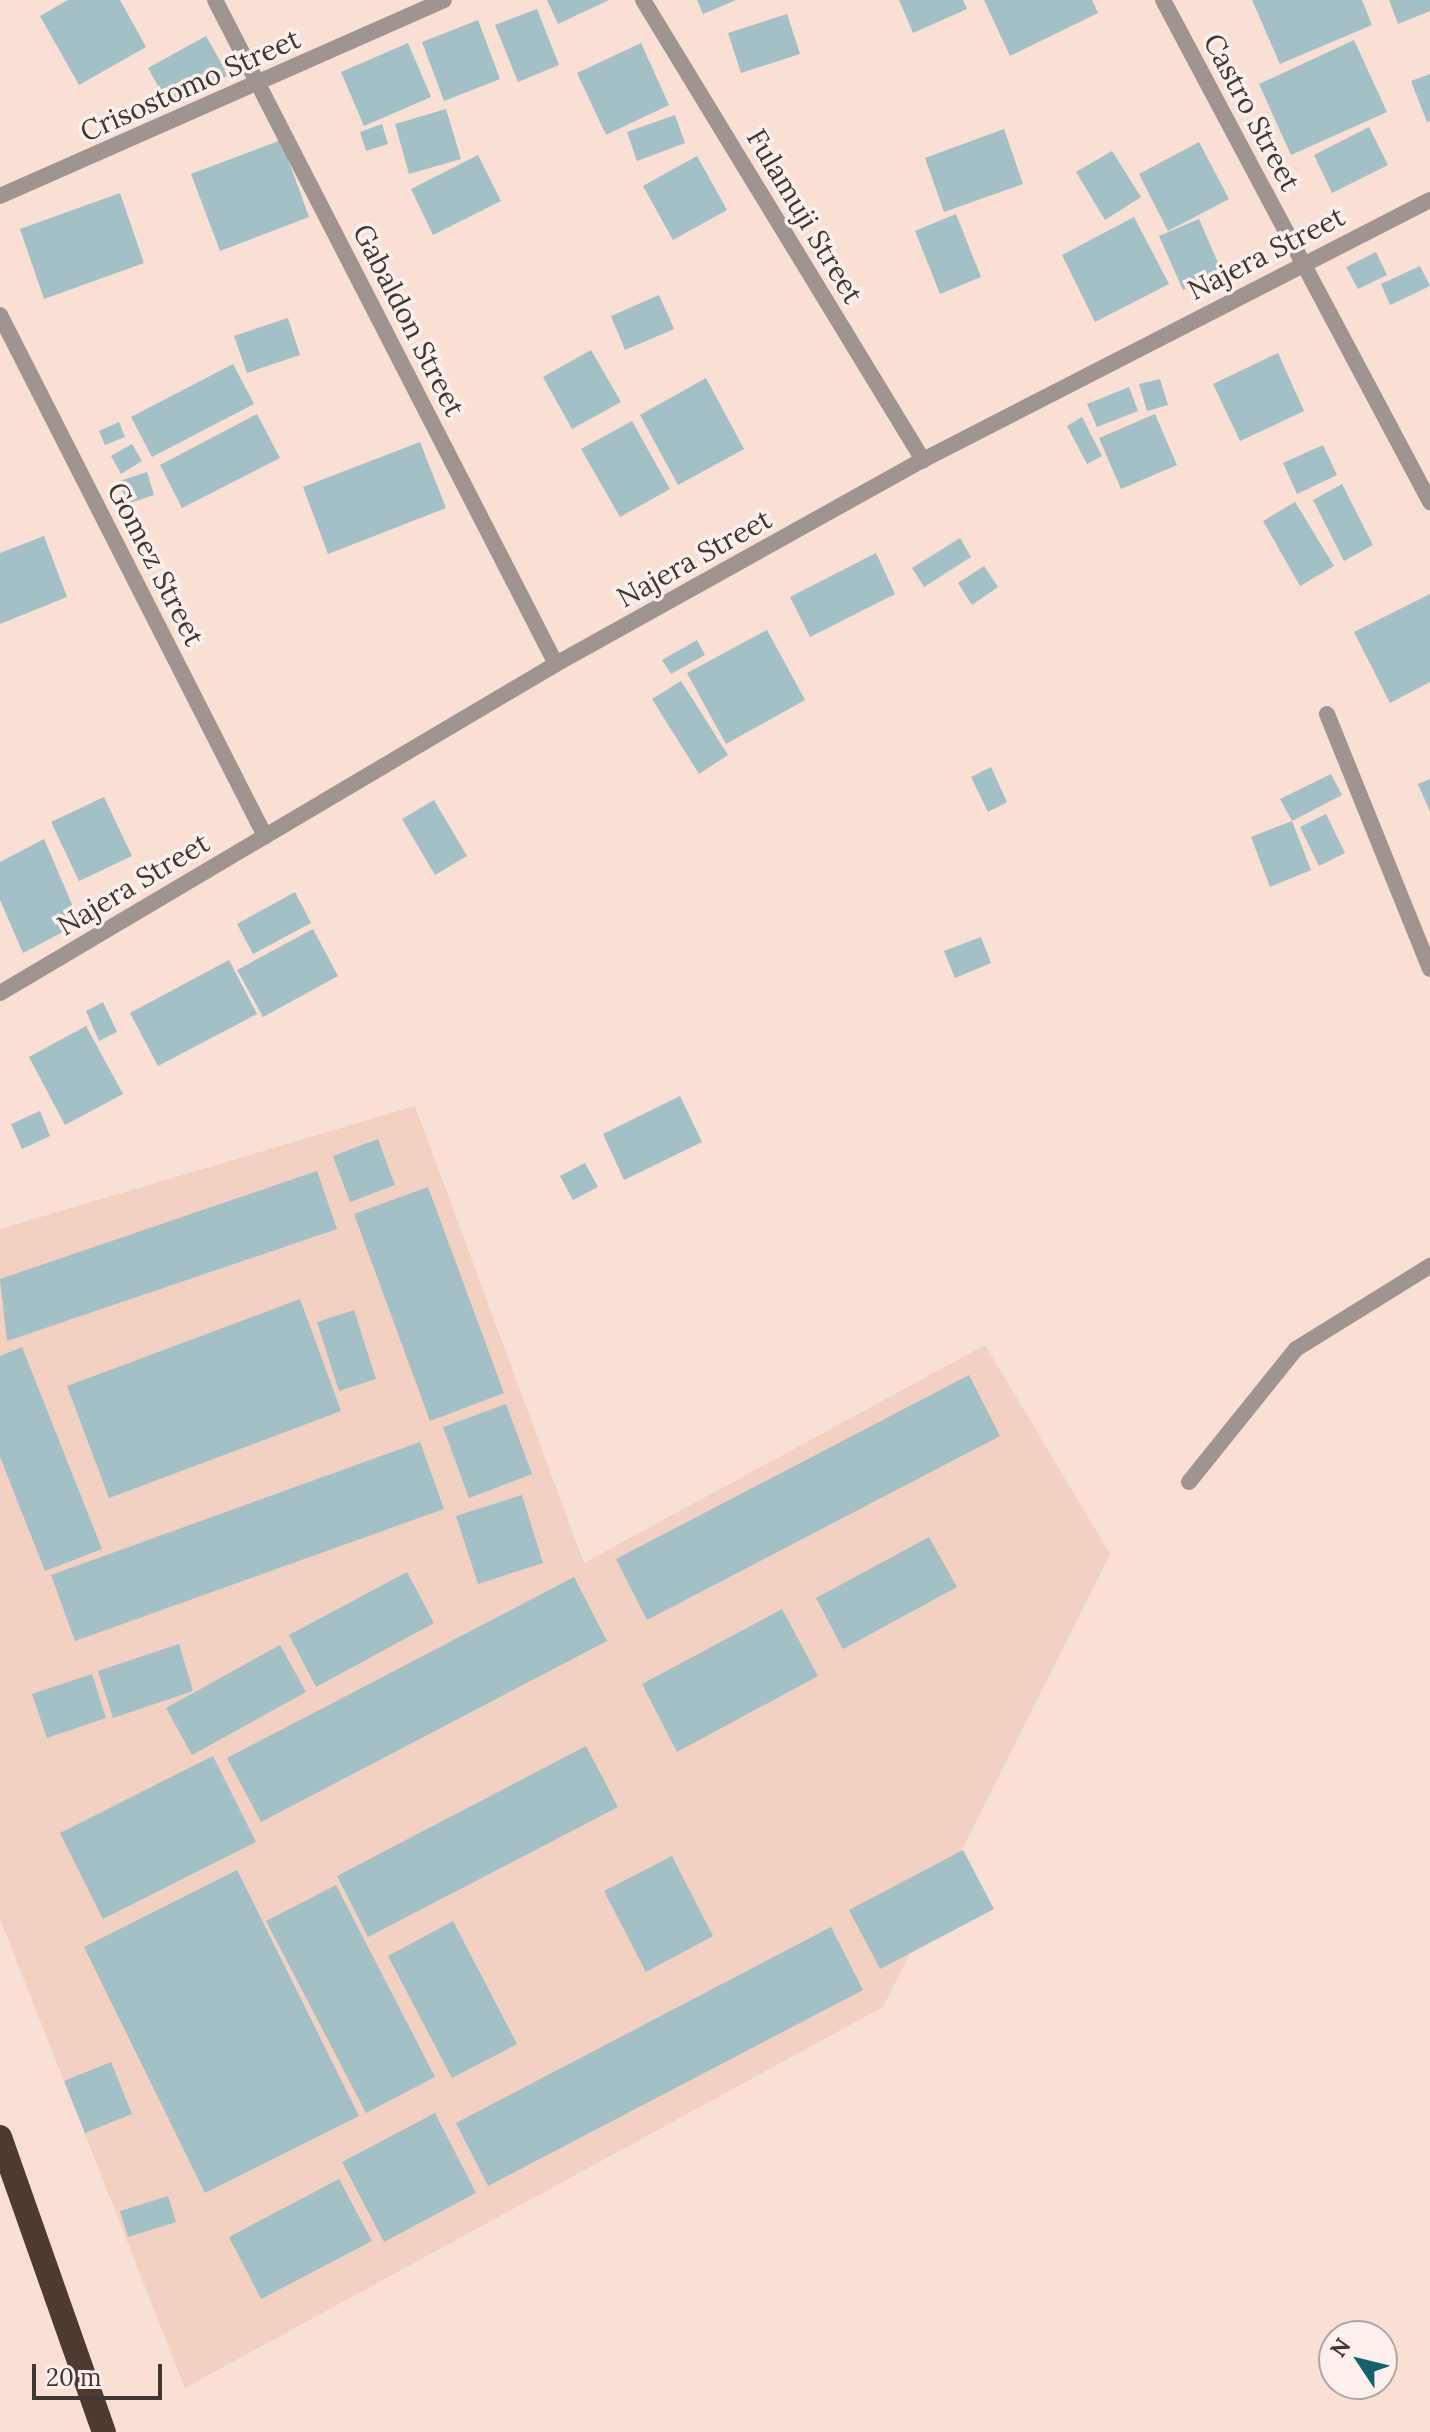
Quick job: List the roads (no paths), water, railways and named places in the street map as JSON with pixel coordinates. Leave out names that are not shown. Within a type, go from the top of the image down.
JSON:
[{"type":"highway","points":[[0,2137],[104,2432]]},
{"type":"street","name":"Gabaldon Street","points":[[215,0],[556,664]]},
{"type":"street","name":"Crisostomo Street","points":[[0,196],[444,0]]},
{"type":"street","name":"Fulamuji Street","points":[[643,0],[923,460]]},
{"type":"street","name":"Castro Street","points":[[1163,0],[1430,502]]},
{"type":"street","name":"Najera Street","points":[[0,993],[556,664],[923,460],[1430,200]]},
{"type":"street","name":"Gomez Street","points":[[0,315],[265,836]]},
{"type":"street","points":[[1327,714],[1430,969]]},
{"type":"street","points":[[1189,1482],[1296,1349],[1430,1266]]}]
